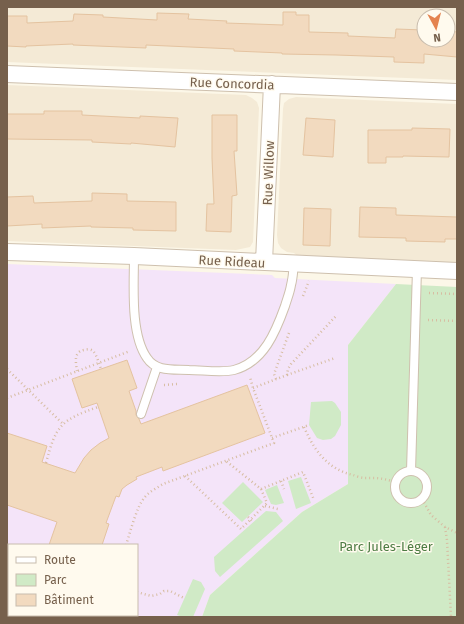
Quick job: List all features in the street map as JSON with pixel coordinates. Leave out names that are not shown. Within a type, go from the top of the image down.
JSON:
[{"type":"street","name":"Rue Concordia","points":[[7,74],[457,92]]},
{"type":"street","name":"Rue Willow","points":[[264,262],[272,84]]},
{"type":"street","name":"Rue Rideau","points":[[7,252],[134,256],[457,271]]},
{"type":"lane","points":[[134,256],[134,298],[138,336],[142,349],[147,358],[152,364],[163,369],[232,370],[246,365],[255,358],[264,350],[272,338],[280,320],[290,290],[294,264]]},
{"type":"lane","points":[[410,471],[418,269]]},
{"type":"lane","points":[[142,414],[157,367]]},
{"type":"lane","points":[[405,472],[416,472],[421,474],[425,479],[427,489],[422,499],[412,504],[407,503],[402,501],[395,493],[395,482],[401,474],[405,472]]},
{"type":"path","points":[[416,293],[457,294]]},
{"type":"path","points":[[287,376],[291,364],[336,316]]},
{"type":"path","points":[[416,319],[457,321]]},
{"type":"path","points":[[77,371],[75,359],[76,355],[83,350],[88,349],[95,353],[101,369]]},
{"type":"path","points":[[7,398],[131,350],[133,354]]},
{"type":"path","points":[[253,388],[335,358]]},
{"type":"path","points":[[7,369],[63,424]]},
{"type":"path","points":[[126,544],[138,508],[144,498],[152,491],[163,484],[274,443],[253,388],[250,376]]},
{"type":"path","points":[[46,463],[53,440],[63,424],[74,416],[98,408]]},
{"type":"path","points":[[272,438],[310,425]]},
{"type":"path","points":[[304,427],[320,455],[336,469],[364,478],[382,478],[395,482]]},
{"type":"path","points":[[185,476],[241,529],[267,503],[261,490],[225,461]]},
{"type":"path","points":[[261,490],[282,481],[294,478],[303,472],[314,500]]},
{"type":"path","points":[[282,481],[284,489]]},
{"type":"path","points":[[422,499],[431,515],[445,527],[457,533]]},
{"type":"path","points":[[264,505],[278,509]]},
{"type":"path","points":[[248,517],[254,522]]},
{"type":"path","points":[[445,527],[451,617]]},
{"type":"path","points":[[138,592],[151,596],[160,594],[164,591],[170,591],[184,598]]},
{"type":"shaded area","points":[[7,7],[457,7],[457,80],[7,62]]},
{"type":"shaded area","points":[[7,85],[246,95],[252,98],[257,102],[259,108],[253,242],[250,247],[236,250],[7,241]]},
{"type":"shaded area","points":[[296,97],[457,104],[457,263],[301,259],[294,253],[287,252],[281,248],[278,243],[277,235],[283,109],[284,103],[289,99]]},
{"type":"shaded area","points":[[7,264],[272,275],[275,278],[396,284],[348,345],[348,484],[302,512],[210,595],[202,617],[7,617]]},
{"type":"green space","name":"Parc Jules-Léger","points":[[396,284],[457,287],[457,617],[202,617],[210,595],[302,512],[348,484],[348,345]]},
{"type":"green space","points":[[332,401],[341,412],[341,425],[335,436],[331,439],[323,440],[317,438],[309,425],[311,402]]},
{"type":"green space","points":[[301,477],[311,503],[296,509],[288,481]]},
{"type":"green space","points":[[243,482],[263,502],[242,522],[222,503]]},
{"type":"green space","points":[[277,485],[284,503],[276,505],[271,504],[265,490]]},
{"type":"green space","points":[[266,511],[276,512],[283,521],[220,577],[215,571],[214,557]]},
{"type":"green space","points":[[193,579],[201,582],[205,589],[193,617],[183,617],[177,615]]},
{"type":"building","points":[[283,12],[296,12],[296,15],[309,15],[309,32],[348,33],[348,36],[395,38],[396,29],[416,30],[416,48],[456,48],[457,32],[457,57],[424,54],[424,63],[394,62],[394,57],[282,54],[234,51],[234,49],[146,45],[146,48],[73,44],[26,47],[7,46],[7,16],[27,16],[27,23],[73,21],[74,14],[157,20],[157,13],[189,14],[188,19],[227,21],[226,23],[283,25]]},
{"type":"building","points":[[44,111],[82,111],[82,115],[178,118],[175,147],[131,143],[92,142],[92,140],[7,139],[7,114],[44,114]]},
{"type":"building","points":[[212,115],[237,115],[237,151],[234,151],[237,195],[232,196],[231,232],[206,231],[207,204],[214,204]]},
{"type":"building","points":[[306,118],[335,120],[333,157],[303,155]]},
{"type":"building","points":[[412,128],[450,129],[449,157],[386,157],[386,163],[368,163],[368,130],[412,130]]},
{"type":"building","points":[[92,193],[127,194],[127,201],[176,202],[176,231],[133,230],[133,228],[91,226],[42,228],[42,224],[7,226],[7,197],[33,196],[34,203],[92,201]]},
{"type":"building","points":[[360,207],[396,208],[396,215],[457,217],[457,239],[445,239],[445,242],[406,241],[406,238],[359,237]]},
{"type":"building","points":[[304,208],[331,209],[330,246],[303,245]]},
{"type":"building","points":[[127,360],[137,388],[129,391],[136,415],[141,424],[247,385],[265,433],[163,471],[162,467],[136,477],[137,479],[122,489],[119,497],[116,496],[106,523],[109,524],[102,544],[49,544],[57,522],[7,505],[7,433],[47,446],[42,462],[75,473],[91,450],[109,438],[97,403],[82,408],[72,379]]}]
